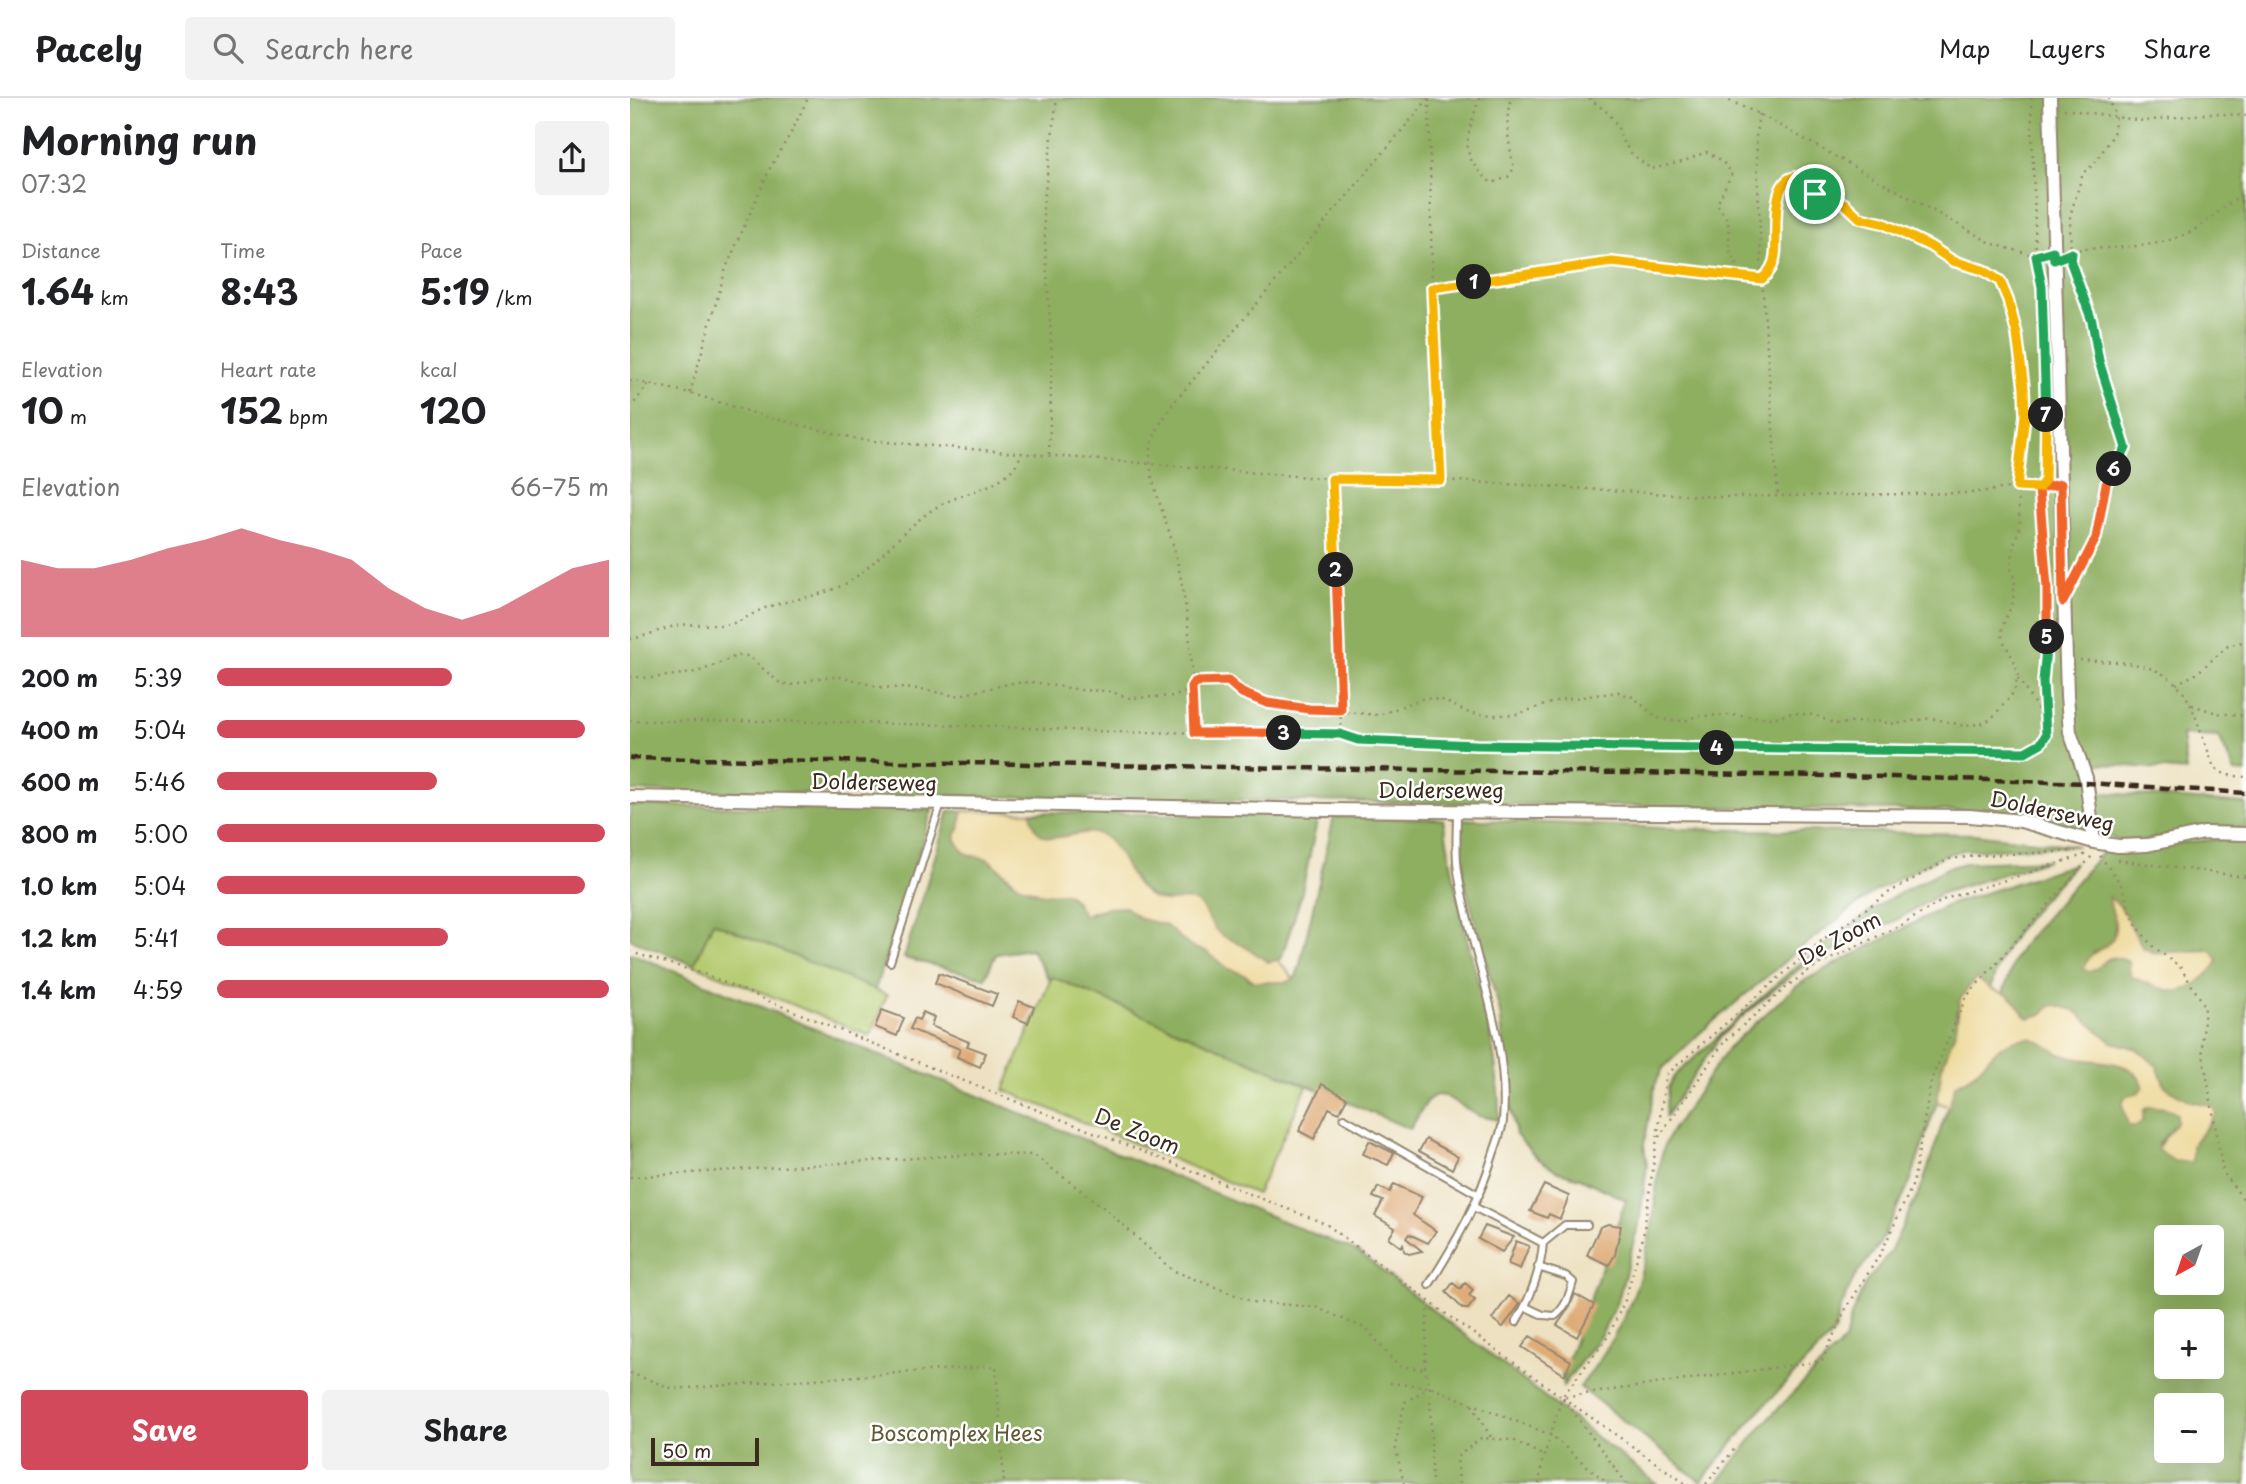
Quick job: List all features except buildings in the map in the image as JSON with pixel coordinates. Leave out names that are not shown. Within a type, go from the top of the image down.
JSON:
[{"type":"street","points":[[2050,103],[2063,602],[2070,732],[2086,778],[2095,846]]},
{"type":"street","name":"Dolderseweg","points":[[630,797],[1970,816],[2021,821],[2095,846],[2147,845],[2204,832],[2246,834]]},
{"type":"lane","points":[[890,961],[941,803]]},
{"type":"lane","points":[[1429,1285],[1461,1234],[1474,1207],[1503,1123],[1503,1077],[1491,1002],[1457,869],[1457,810]]},
{"type":"lane","points":[[1344,1118],[1479,1195]]},
{"type":"lane","points":[[1474,1207],[1543,1243]]},
{"type":"lane","points":[[1517,1322],[1527,1307],[1543,1243],[1565,1226],[1587,1225]]},
{"type":"lane","points":[[1527,1307],[1543,1315],[1555,1316],[1563,1310],[1570,1296],[1573,1282],[1566,1276],[1538,1267]]},
{"type":"path","points":[[691,393],[726,268],[770,168],[808,98]]},
{"type":"path","points":[[1048,455],[1052,356],[1043,206],[1057,98]]},
{"type":"path","points":[[1429,98],[1432,288],[1441,480]]},
{"type":"path","points":[[1194,733],[1184,597],[1175,550],[1150,462],[1152,438],[1171,406],[1429,98]]},
{"type":"path","points":[[1479,98],[1469,132],[1468,157],[1476,171],[1492,183],[1508,177],[1514,168],[1507,120],[1511,98]]},
{"type":"path","points":[[1589,98],[1608,113],[1632,154],[1651,169],[1682,162],[1706,152],[1721,160],[1732,173],[1717,204],[1728,220],[1730,251],[1742,275],[1748,279]]},
{"type":"path","points":[[1723,98],[1759,114],[1993,244],[2036,256],[2072,253],[2081,249],[2156,245],[2201,226],[2246,193]]},
{"type":"path","points":[[2031,98],[2036,256],[2042,287]]},
{"type":"path","points":[[2063,602],[2096,538],[2106,484],[2126,448],[2099,361],[2092,321],[2071,263],[2070,216],[2083,173],[2095,163],[2113,135],[2116,117],[2109,98]]},
{"type":"path","points":[[2050,103],[2143,121],[2213,113],[2246,116]]},
{"type":"path","points":[[1759,114],[1756,134],[1762,279],[1778,497]]},
{"type":"path","points":[[1432,288],[1612,262],[1762,279],[1768,274],[1775,256],[1779,192],[1786,181],[1798,176],[1804,177],[1815,194],[1831,196],[1860,218],[1882,223],[1930,246],[1953,261],[1983,270],[2000,281],[2017,334],[2025,415],[2017,487],[2021,526],[2014,544],[2011,568],[2015,581],[2013,602],[2002,627],[2002,639],[2014,660],[2018,678],[2045,721]]},
{"type":"path","points":[[630,380],[691,393],[763,416],[862,440],[1332,479],[1441,480],[1719,498],[1971,494],[2061,484]]},
{"type":"path","points":[[630,408],[649,384]]},
{"type":"path","points":[[630,639],[649,636],[677,626],[728,624],[767,607],[841,586],[865,569],[934,509],[950,499],[984,488],[1009,474],[1018,464],[1022,452]]},
{"type":"path","points":[[630,721],[779,721],[1194,733],[1340,734],[1358,740],[1476,745],[2025,752],[2041,743],[2046,735],[2043,682],[2047,587],[2039,488],[2045,480],[2046,469]]},
{"type":"path","points":[[1332,479],[1340,734]]},
{"type":"path","points":[[2176,684],[2196,674],[2228,646],[2246,641]]},
{"type":"path","points":[[630,677],[651,678],[691,673],[736,656],[748,656],[780,683],[791,685],[824,677],[844,677],[879,687],[921,689],[955,696],[1013,683],[1032,682],[1071,689],[1108,691],[1130,698],[1175,696],[1184,693],[1195,682],[1209,680],[1228,681],[1242,693],[1267,703],[1309,709],[1379,715],[1424,698],[1443,700],[1469,713],[1495,715],[1518,714],[1559,700],[1618,692],[1633,697],[1656,717],[1667,720],[1685,721],[1697,716],[1727,715],[1773,718],[1792,713],[1815,715],[1835,724],[1875,721],[1895,724],[1931,718],[1965,726],[1984,723],[1992,718],[2014,692],[2018,678]]},
{"type":"path","points":[[2066,659],[2134,664],[2168,677],[2185,692],[2192,705],[2214,767],[2226,775],[2246,777]]},
{"type":"path","points":[[2192,705],[2217,713],[2246,716]]},
{"type":"path","points":[[2095,846],[2118,860],[2246,877]]},
{"type":"path","points":[[2095,846],[2121,884],[2134,921],[2151,945],[2180,967],[2205,1006],[2202,1048],[2223,1172],[2246,1203]]},
{"type":"path","points":[[1562,1397],[1822,1361],[1844,1312],[1882,1251],[1913,1184],[1931,1081],[1966,997],[2095,846]]},
{"type":"path","name":"De Zoom","points":[[2095,846],[1945,899],[1903,924],[1818,965],[1790,984],[1724,1042],[1657,1139],[1666,1076],[1825,938],[1888,893],[1949,859],[2095,846]]},
{"type":"path","name":"De Zoom","points":[[630,952],[701,973],[954,1077],[1326,1224],[1428,1301],[1425,1369],[1430,1387],[1432,1484]]},
{"type":"path","points":[[630,1177],[976,1154],[1034,1155],[1108,1211],[1172,1270],[1253,1302],[1315,1307],[1367,1329],[1398,1366],[1425,1369]]},
{"type":"path","points":[[630,1373],[674,1389],[996,1366],[1004,1484]]},
{"type":"path","points":[[1390,1383],[1430,1387],[1551,1435],[1608,1484]]},
{"type":"path","points":[[1404,1484],[1395,1446],[1405,1402],[1430,1387]]},
{"type":"path","points":[[1539,1484],[1544,1456],[1562,1397]]},
{"type":"path","points":[[1562,1397],[1627,1484]]},
{"type":"path","points":[[1562,1397],[1686,1484]]},
{"type":"path","points":[[1471,1403],[1492,1438]]},
{"type":"path","points":[[1459,1484],[1457,1457],[1481,1438],[1513,1440],[1544,1456]]},
{"type":"path","points":[[1706,1484],[1737,1446]]},
{"type":"green space","points":[[630,98],[2246,98],[2246,773],[2235,772],[2219,737],[2182,735],[2186,771],[2093,763],[2094,792],[2246,804],[2246,828],[2204,826],[2146,841],[2119,841],[2101,832],[2078,831],[1968,811],[630,791]]},
{"type":"green space","points":[[630,805],[932,810],[875,990],[713,922],[694,965],[630,939]]},
{"type":"green space","points":[[949,811],[963,811],[956,840],[963,851],[988,859],[1012,881],[1034,892],[1067,893],[1090,914],[1104,908],[1125,907],[1141,919],[1165,925],[1191,947],[1207,952],[1227,968],[1245,975],[1250,980],[1287,982],[1296,977],[1300,964],[1334,817],[1443,819],[1462,916],[1493,1048],[1499,1120],[1479,1116],[1445,1096],[1436,1095],[1428,1100],[1410,1129],[1052,977],[1050,981],[1031,949],[996,954],[985,978],[904,958]]},
{"type":"green space","points":[[1031,812],[1318,817],[1301,896],[1282,956],[1277,962],[1268,962],[1235,941],[1224,938],[1188,899],[1163,900],[1145,892],[1111,844],[1101,835],[1081,833],[1049,837],[1041,834],[1034,826]]},
{"type":"green space","points":[[1460,819],[1683,829],[1974,834],[2077,846],[1963,850],[1942,856],[1916,869],[1871,894],[1797,951],[1701,1032],[1663,1068],[1655,1085],[1644,1145],[1647,1165],[1640,1218],[1619,1297],[1603,1332],[1563,1386],[1562,1376],[1626,1200],[1580,1178],[1559,1172],[1537,1158],[1516,1135],[1500,1012],[1461,869]]},
{"type":"green space","points":[[2219,839],[2246,842],[2246,1484],[1716,1484],[1768,1419],[1845,1340],[1851,1316],[1865,1284],[1890,1252],[1922,1186],[1955,1085],[1976,1073],[2003,1045],[2019,1039],[2033,1039],[2063,1055],[2108,1062],[2130,1069],[2138,1076],[2143,1087],[2138,1094],[2125,1097],[2122,1104],[2143,1113],[2147,1107],[2155,1107],[2166,1108],[2177,1114],[2177,1122],[2158,1145],[2192,1145],[2211,1122],[2213,1106],[2190,1101],[2165,1086],[2157,1066],[2137,1049],[2112,1042],[2074,1010],[2048,1007],[2043,1014],[2029,1018],[2022,1012],[2008,995],[2003,994],[2014,960],[2023,944],[2104,850]],"holes":[[[2120,906],[2136,939],[2148,951],[2172,954],[2204,949],[2164,989],[2134,978],[2129,962],[2115,957],[2103,961],[2093,953],[2111,943]]]},
{"type":"green space","points":[[2048,860],[1942,893],[1898,919],[1799,969],[1718,1040],[1665,1117],[1668,1088],[1674,1076],[1794,968],[1883,902],[1947,868],[1965,863]]},
{"type":"green space","points":[[2074,864],[2013,937],[1996,971],[1991,989],[1957,1011],[1956,1029],[1942,1067],[1937,1102],[1910,1182],[1879,1245],[1854,1278],[1839,1312],[1834,1333],[1759,1411],[1701,1482],[1580,1387],[1618,1328],[1639,1281],[1653,1220],[1662,1153],[1673,1129],[1728,1048],[1807,979],[1948,905]]},
{"type":"green space","points":[[712,921],[887,995],[870,1036],[694,965]]},
{"type":"green space","name":"Boscomplex Hees","points":[[630,953],[1358,1252],[1657,1484],[630,1484]]},
{"type":"green space","points":[[1052,976],[1307,1086],[1257,1194],[1004,1090]]},
{"type":"sand","points":[[963,811],[1031,812],[1035,827],[1041,835],[1061,837],[1095,833],[1105,837],[1145,893],[1160,900],[1196,902],[1220,934],[1268,962],[1278,960],[1294,979],[1287,982],[1256,982],[1227,968],[1207,952],[1191,947],[1165,925],[1141,919],[1125,907],[1104,908],[1083,915],[1075,900],[1067,893],[1044,894],[1020,886],[988,859],[963,851],[956,840],[956,833]]},
{"type":"sand","points":[[2109,897],[2120,906],[2143,948],[2155,953],[2212,950],[2218,961],[2209,973],[2194,985],[2177,991],[2161,989],[2133,978],[2130,975],[2129,962],[2120,959],[2109,958],[2088,972],[2084,969],[2089,957],[2110,942],[2115,931]]},
{"type":"sand","points":[[1976,978],[1991,989],[2008,995],[2029,1018],[2043,1014],[2048,1007],[2056,1005],[2074,1010],[2112,1042],[2137,1049],[2157,1066],[2165,1086],[2190,1101],[2213,1106],[2216,1114],[2192,1145],[2192,1162],[2174,1161],[2157,1149],[2177,1122],[2177,1114],[2174,1111],[2147,1107],[2143,1111],[2143,1121],[2135,1127],[2128,1125],[2122,1104],[2125,1097],[2138,1093],[2143,1087],[2131,1070],[2110,1062],[2066,1056],[2037,1040],[2024,1038],[2000,1047],[1975,1072],[1955,1085],[1949,1107],[1937,1102],[1942,1067],[1956,1029],[1960,999]]},
{"type":"railway","points":[[630,758],[1892,777],[2086,783],[2246,793]]},
{"type":"route","points":[[1815,194],[1804,177],[1798,176],[1786,181],[1779,192],[1775,256],[1768,274],[1762,279],[1612,262],[1432,288],[1441,480],[1332,479],[1341,710],[1267,703],[1242,693],[1228,681],[1195,682],[1192,687],[1194,733],[1340,734],[1358,740],[1476,745],[2025,752],[2041,743],[2046,735],[2043,682],[2047,587],[2039,488],[2061,484],[2063,602],[2074,586],[2096,538],[2106,484],[2126,448],[2099,361],[2092,321],[2071,263],[2072,253],[2054,260],[2053,251],[2036,256],[2042,287],[2047,448],[2045,480],[2039,488],[2017,487],[2025,415],[2024,388],[2017,334],[2000,281],[1983,270],[1953,261],[1930,246],[1882,223],[1860,218],[1831,196],[1815,194]]}]
